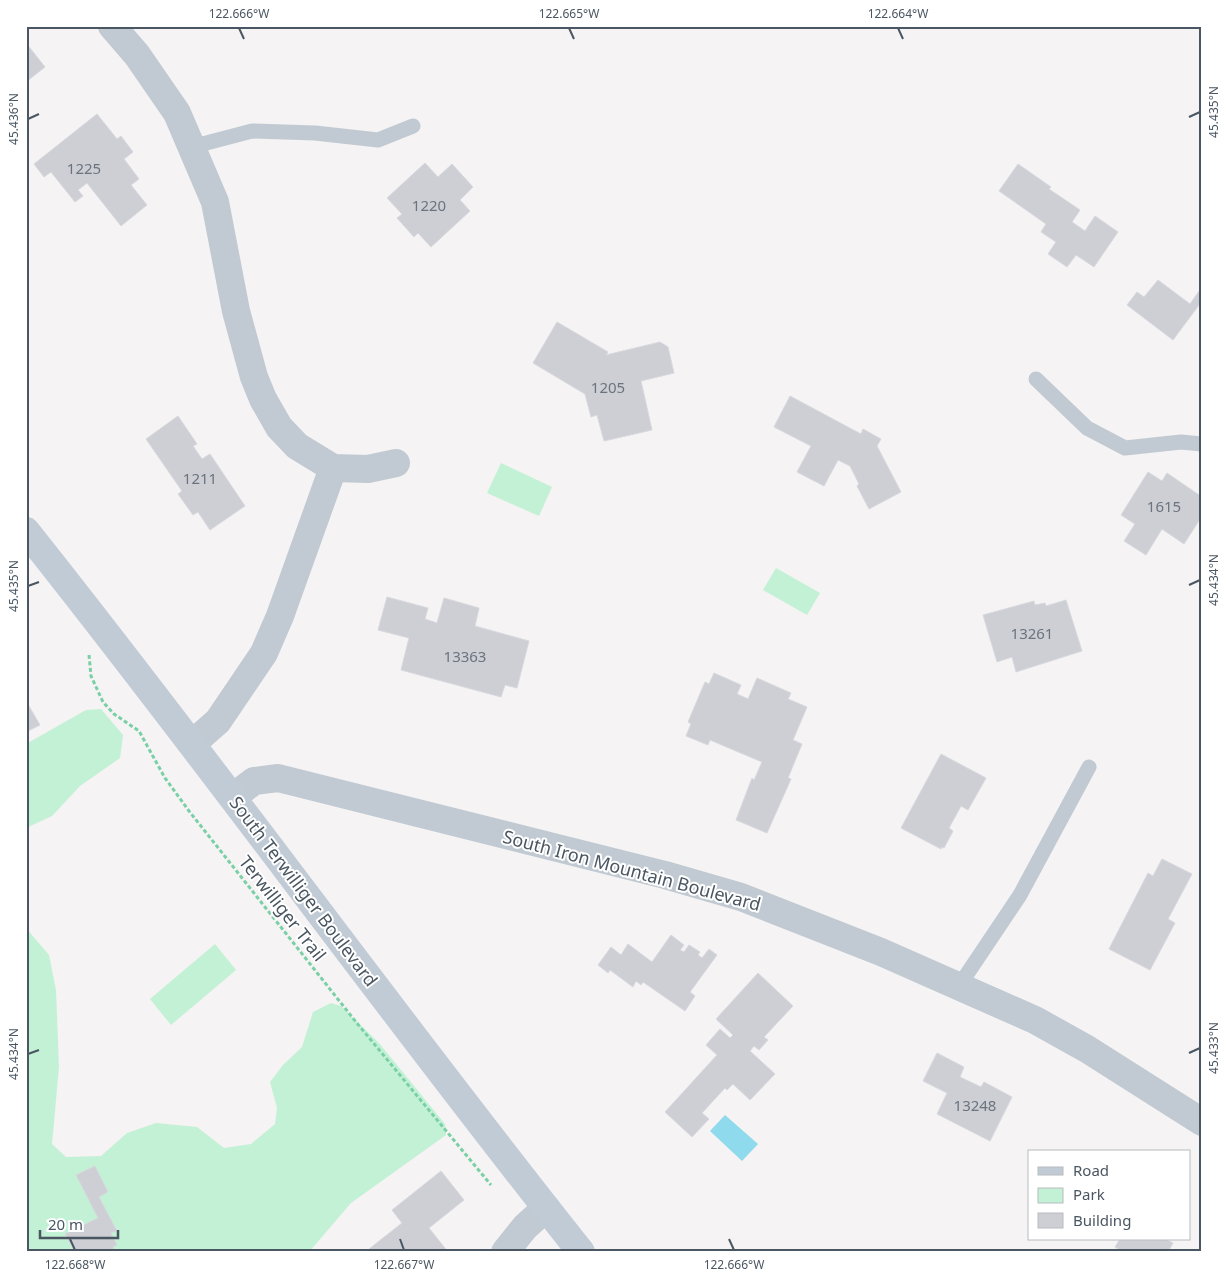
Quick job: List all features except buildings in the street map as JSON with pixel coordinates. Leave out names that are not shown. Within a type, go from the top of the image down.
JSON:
[{"type":"main road","name":"South Terwilliger Boulevard","points":[[26,531],[233,797],[471,1112],[581,1252]]},
{"type":"street","points":[[112,26],[137,55],[176,113],[215,202],[236,311],[254,377],[263,399],[279,427],[297,446],[333,468],[368,469],[396,463]]},
{"type":"street","points":[[192,744],[218,721],[264,653],[280,616],[333,468]]},
{"type":"street","name":"South Iron Mountain Boulevard","points":[[233,797],[254,781],[278,778],[594,857],[741,898],[838,934],[1001,1004],[1062,1035],[1202,1122]]},
{"type":"street","points":[[505,1252],[525,1227],[546,1208]]},
{"type":"lane","points":[[191,146],[252,132],[315,133],[378,140],[413,126]]},
{"type":"lane","points":[[1036,379],[1087,428],[1125,448],[1182,442],[1202,444]]},
{"type":"lane","points":[[958,986],[1020,895],[1089,768]]},
{"type":"path","name":"Terwilliger Trail","points":[[89,652],[91,676],[103,702],[114,714],[139,731],[165,778],[189,811],[356,1022],[494,1189]]},
{"type":"green space","points":[[501,463],[552,487],[539,516],[487,493]]},
{"type":"green space","points":[[776,568],[820,593],[807,615],[763,590]]},
{"type":"green space","points":[[101,709],[123,735],[120,758],[80,786],[52,816],[26,828],[26,744],[86,710]]},
{"type":"green space","points":[[26,928],[49,955],[56,990],[59,1067],[52,1144],[66,1157],[101,1156],[127,1133],[156,1123],[197,1127],[224,1148],[251,1144],[275,1124],[277,1108],[270,1082],[283,1065],[302,1047],[313,1012],[331,1003],[341,1006],[379,1043],[445,1124],[446,1135],[351,1203],[309,1252],[26,1252]]},
{"type":"green space","points":[[215,944],[236,970],[171,1025],[150,999]]},
{"type":"water","points":[[725,1115],[758,1144],[742,1161],[710,1131]]}]
